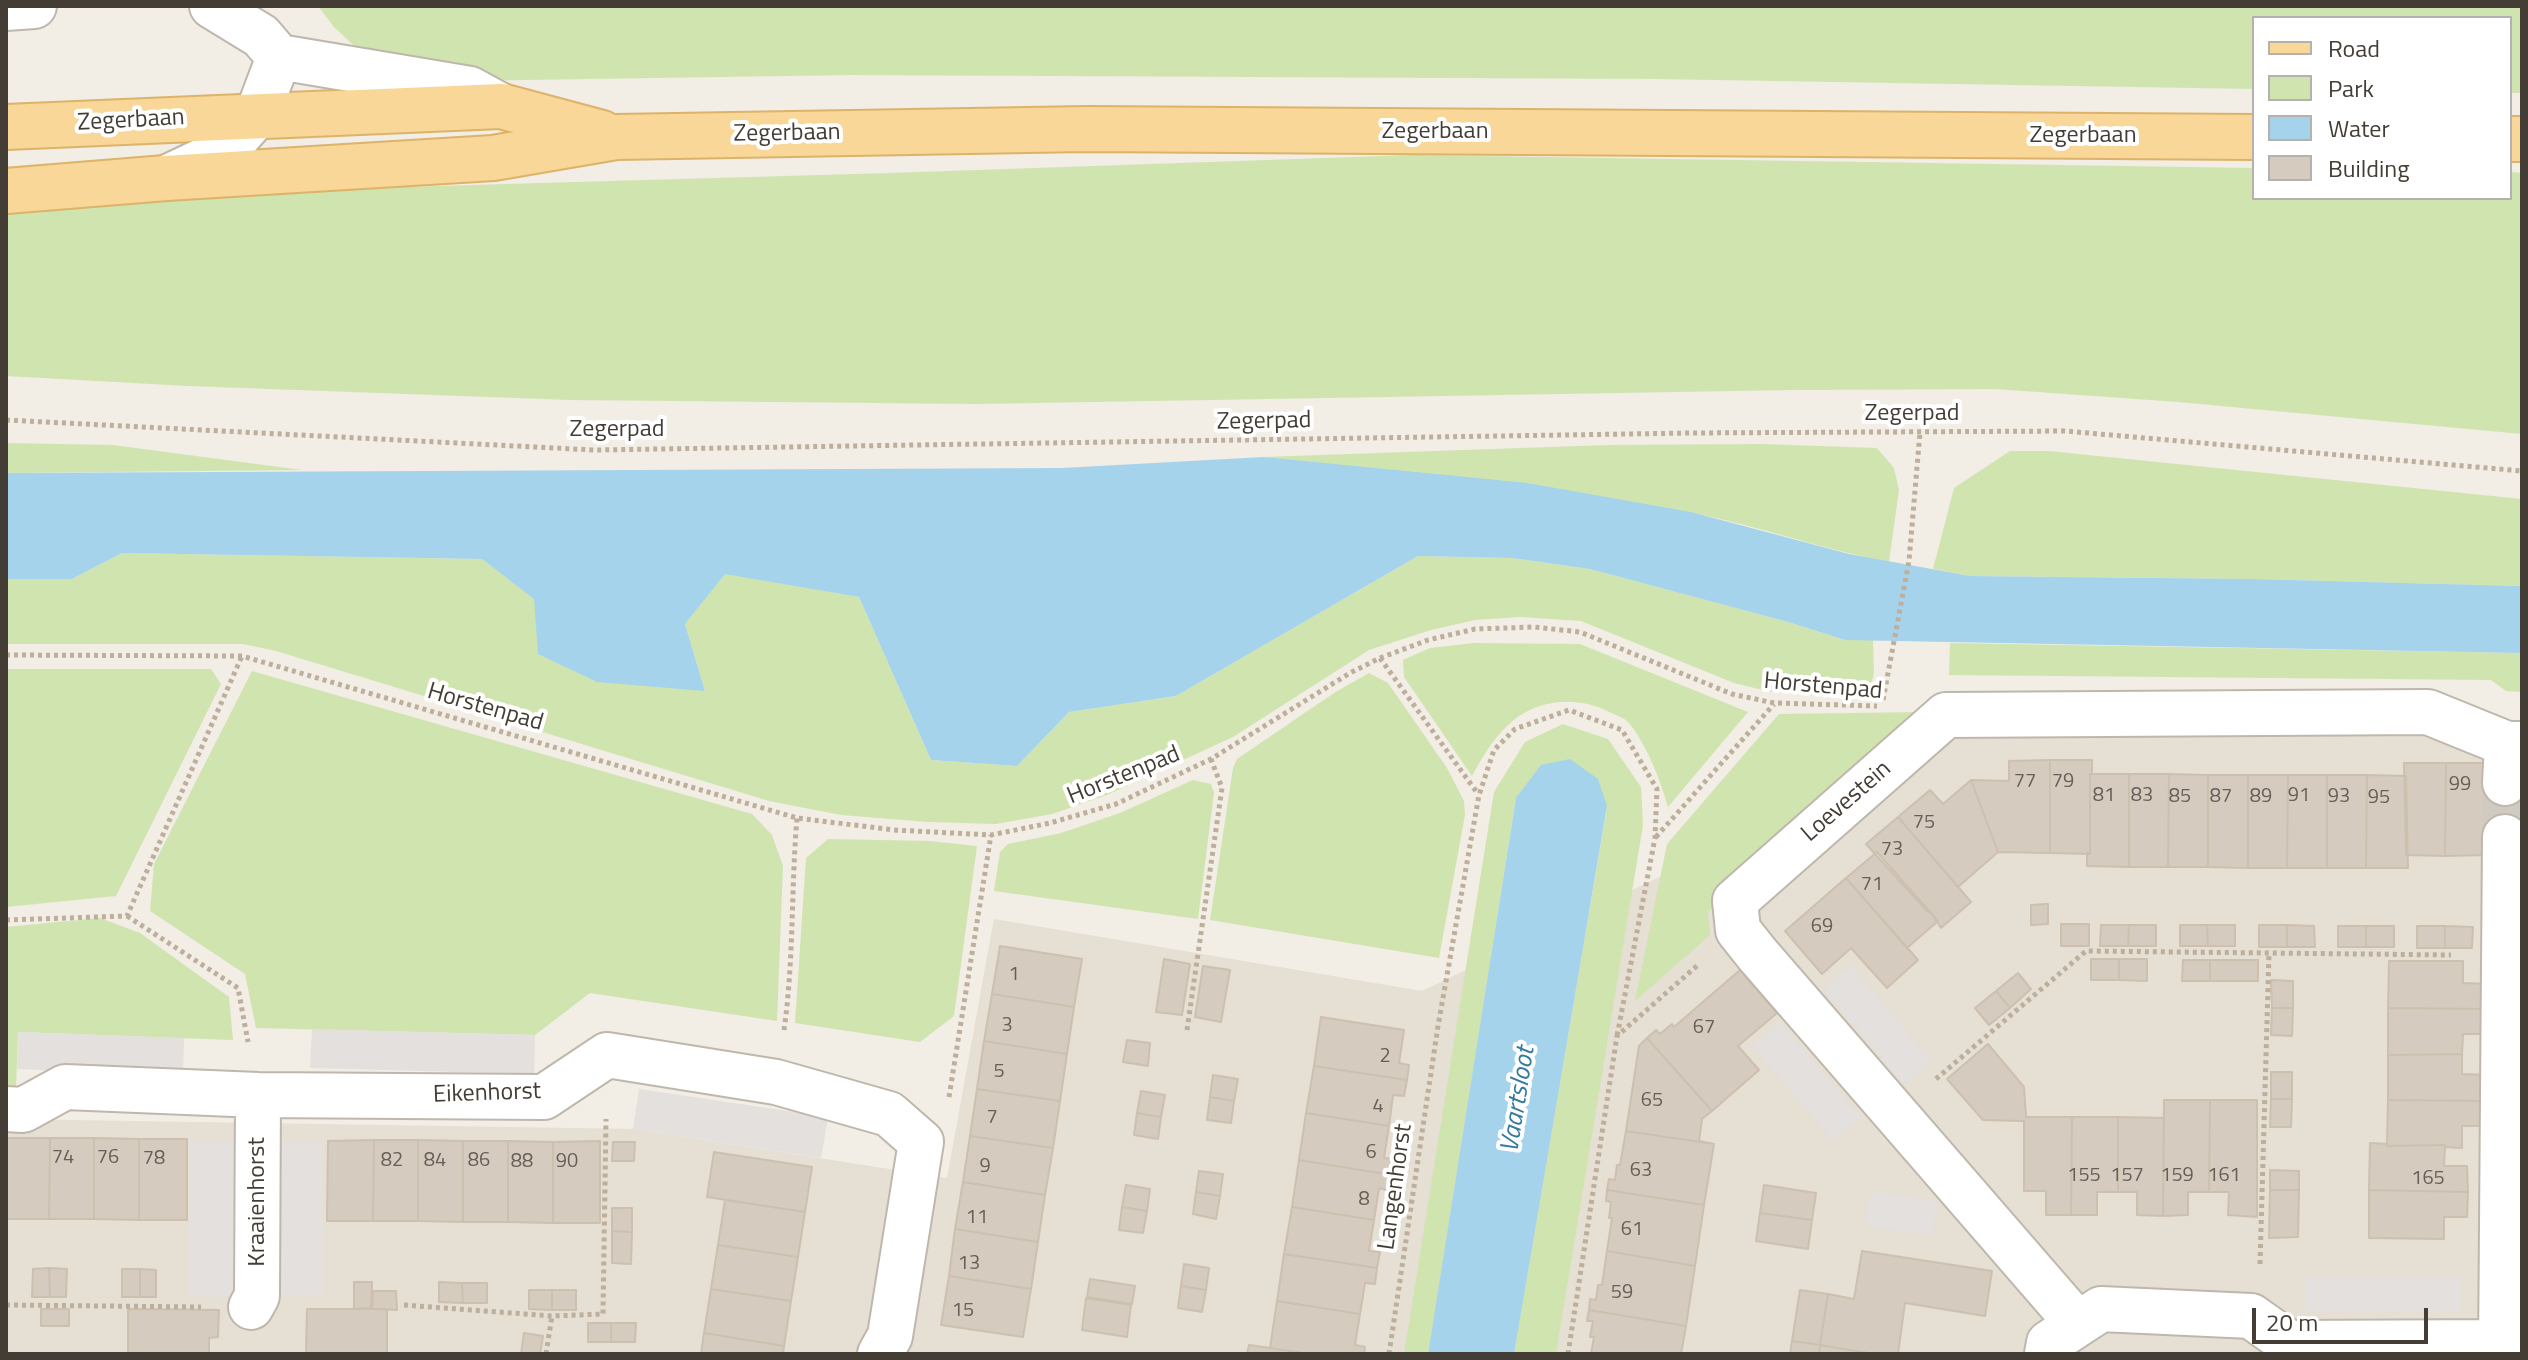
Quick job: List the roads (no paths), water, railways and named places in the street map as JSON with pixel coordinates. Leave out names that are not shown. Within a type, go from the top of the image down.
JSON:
[{"type":"main road","name":"Zegerbaan","points":[[6,127],[501,106],[616,137]]},
{"type":"main road","name":"Zegerbaan","points":[[6,191],[493,158],[616,137],[1103,129],[2252,137]]},
{"type":"street","points":[[6,8],[34,6]]},
{"type":"street","points":[[212,6],[261,36],[279,57]]},
{"type":"street","name":"Zegerbaan","points":[[166,178],[227,149],[257,115],[279,57],[470,89],[501,106]]},
{"type":"street","name":"Loevestein","points":[[2077,1323],[1738,930],[1735,901],[1946,715],[2428,712],[2511,757]]},
{"type":"street","points":[[2047,1354],[2049,1343],[2101,1309],[2251,1316],[2289,1343],[2508,1343],[2502,955],[2505,837]]},
{"type":"street","name":"Eikenhorst","points":[[6,1109],[23,1110],[65,1087],[258,1095],[544,1097],[607,1055],[776,1082],[889,1114],[921,1142],[890,1336],[880,1354]]},
{"type":"street","name":"Kraaienhorst","points":[[251,1307],[257,1296],[258,1095]]},
{"type":"water","points":[[1264,457],[1527,483],[1691,512],[1849,554],[1970,576],[2522,586],[2522,653],[1845,640],[1590,569],[1512,558],[1418,556],[1176,696],[1069,712],[1017,766],[931,760],[859,597],[725,574],[685,624],[705,691],[597,682],[538,654],[534,599],[482,559],[122,553],[72,579],[6,579],[6,473],[1062,468]]},
{"type":"water","name":"Vaartsloot","points":[[1570,759],[1598,779],[1607,806],[1514,1354],[1428,1354],[1516,798],[1541,765]]},
{"type":"tunnel","points":[[2505,783],[2505,837]]}]
